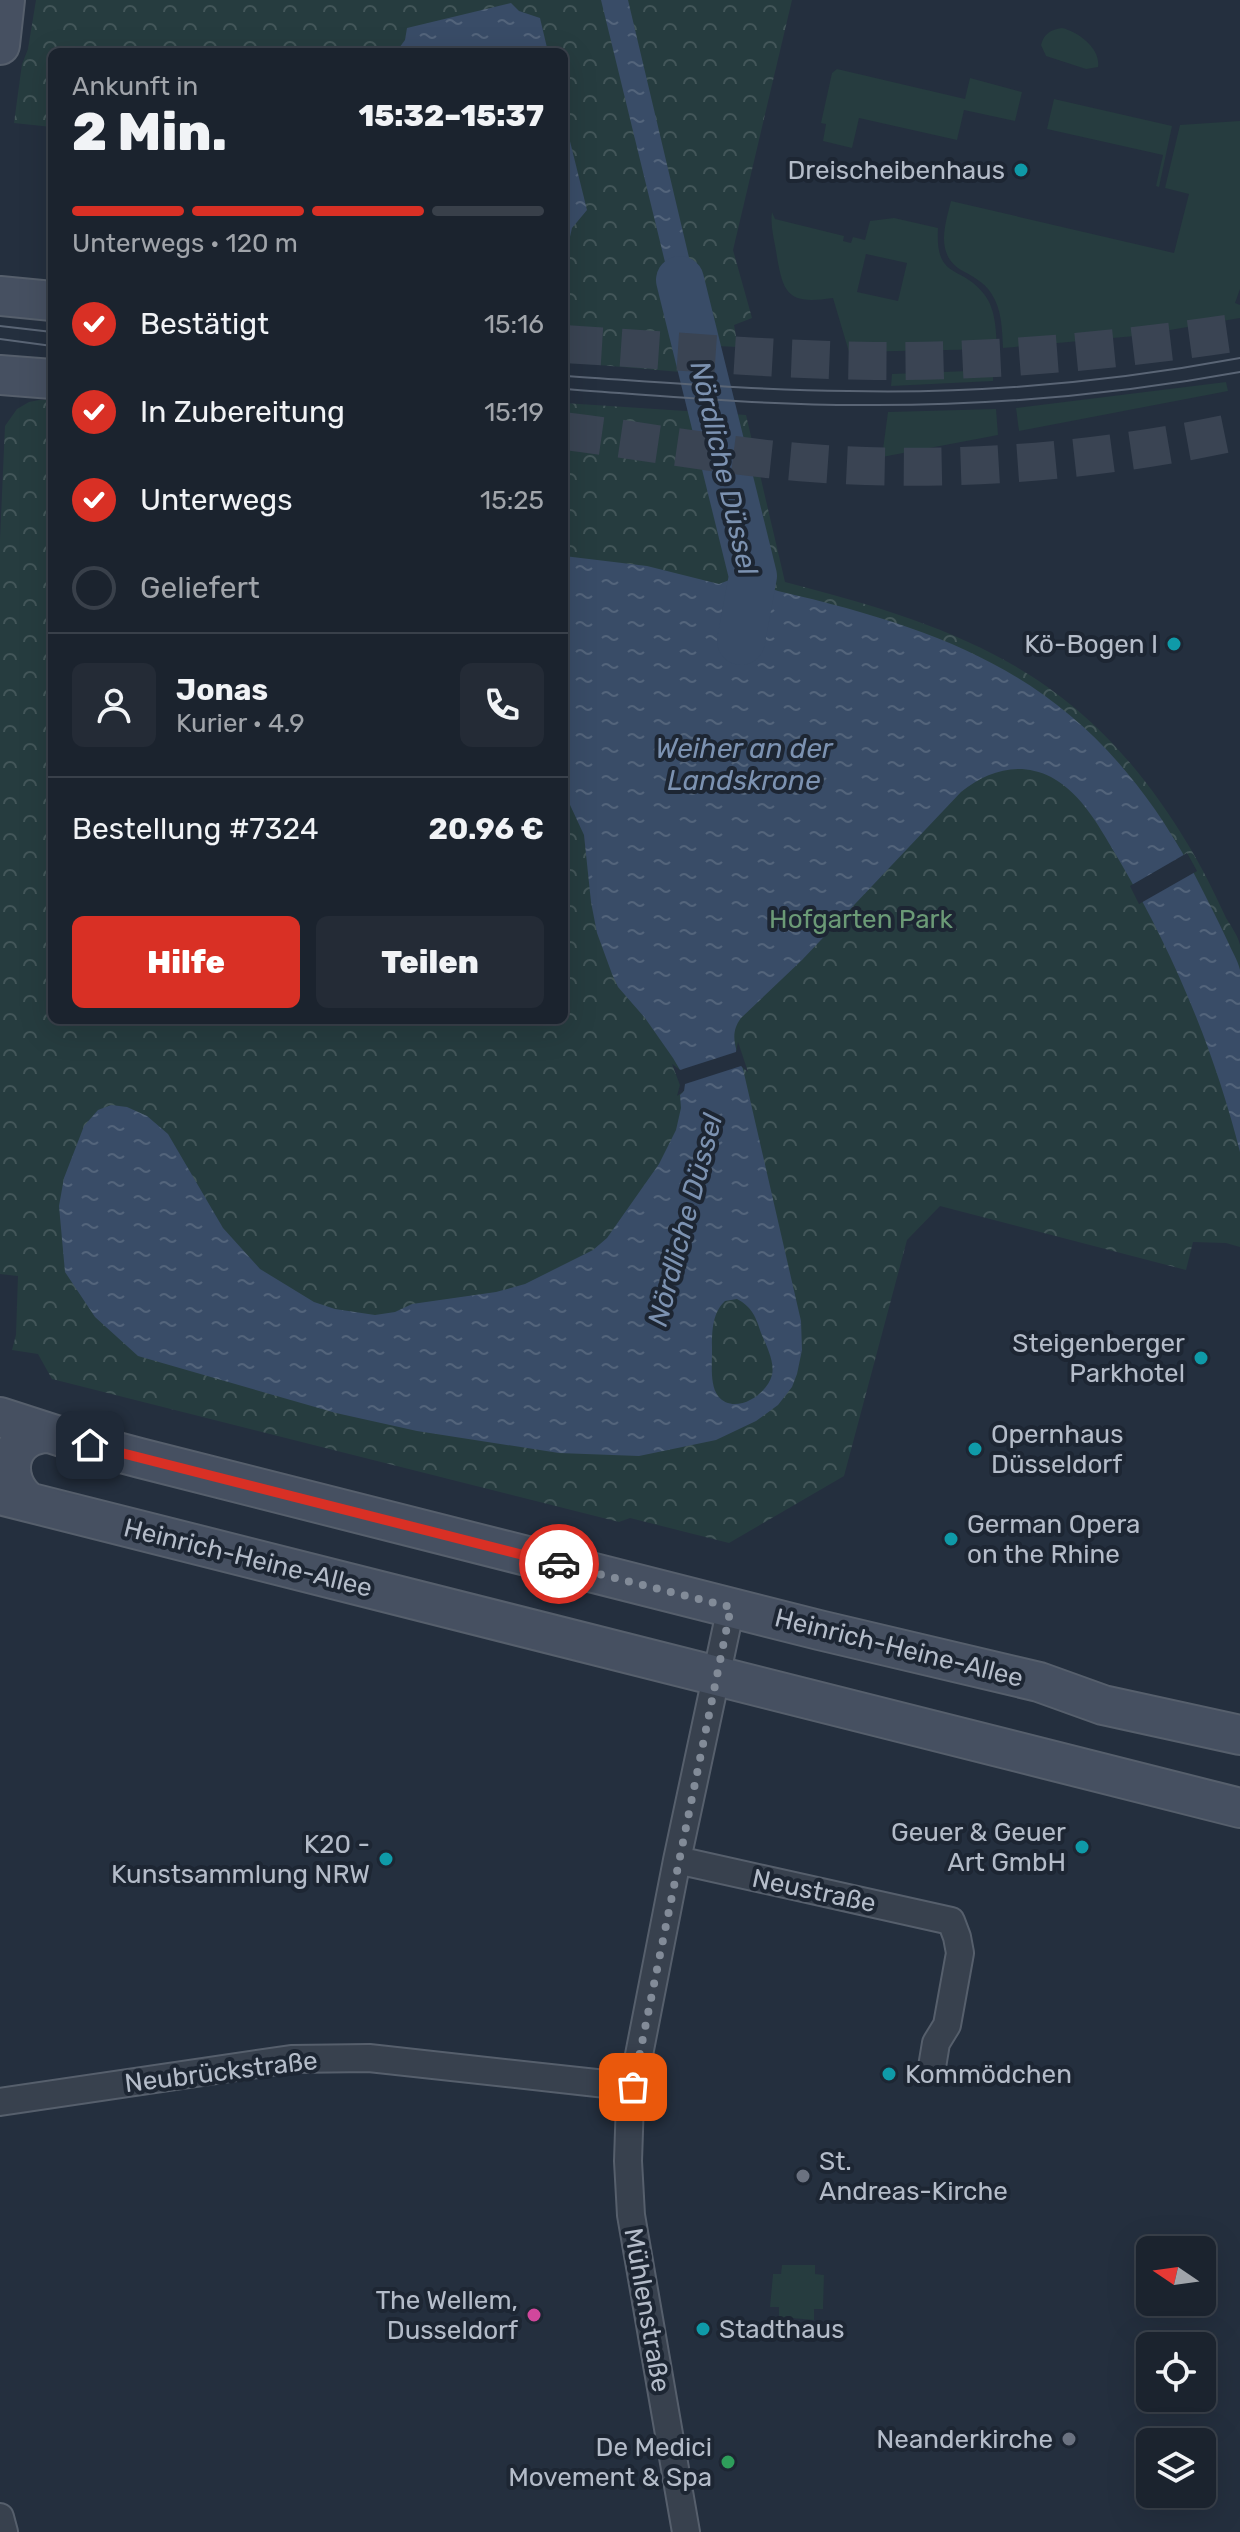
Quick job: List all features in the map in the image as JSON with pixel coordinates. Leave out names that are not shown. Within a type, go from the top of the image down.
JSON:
[{"type":"main road","points":[[0,45],[5,0]]},
{"type":"main road","points":[[0,296],[48,301]]},
{"type":"main road","points":[[0,375],[48,379]]},
{"type":"main road","name":"Heinrich-Heine-Allee","points":[[0,1417],[47,1433],[1039,1682],[1103,1705],[1240,1735]]},
{"type":"main road","points":[[15,1499],[21,1497],[12,1485],[9,1464],[14,1451],[23,1440],[47,1433]]},
{"type":"main road","name":"Heinrich-Heine-Allee","points":[[15,1499],[1240,1808]]},
{"type":"street","name":"Mühlenstraße","points":[[686,2532],[631,2215],[628,2161],[633,2087],[731,1607]]},
{"type":"street","name":"Neustraße","points":[[677,1860],[951,1921],[960,1953],[947,2025],[936,2043],[932,2067]]},
{"type":"street","name":"Neubrückstraße","points":[[0,2102],[291,2059],[369,2058],[633,2087]]},
{"type":"street","points":[[0,2517],[4,2532]]},
{"type":"green space","points":[[36,0],[792,0],[733,250],[752,318],[734,325],[738,347],[697,345],[704,374],[568,362],[568,48],[48,48],[48,127],[14,123],[22,64],[28,49]]},
{"type":"green space","points":[[1062,28],[1088,42],[1096,54],[1098,67],[1086,69],[1046,56],[1041,45],[1044,38],[1051,31]]},
{"type":"green space","points":[[837,69],[965,99],[970,78],[1022,92],[1015,121],[964,110],[957,140],[859,118],[852,148],[823,141],[826,124],[821,123],[832,73]]},
{"type":"green space","points":[[1054,99],[1172,126],[1159,187],[1156,186],[1163,155],[1047,129]]},
{"type":"green space","points":[[1240,121],[1240,289],[1235,303],[1240,305],[1240,318],[1135,336],[1003,348],[1002,326],[995,299],[981,282],[961,270],[948,256],[944,238],[951,201],[1174,253],[1189,194],[1165,188],[1180,125]]},
{"type":"green space","points":[[772,212],[775,219],[844,236],[843,241],[851,243],[853,237],[865,240],[870,221],[894,218],[938,228],[938,245],[945,264],[975,285],[991,306],[997,349],[849,352],[833,298],[797,298],[785,287],[772,232]],"holes":[[[866,254],[907,263],[898,301],[857,292]]]},
{"type":"green space","points":[[993,370],[993,381],[891,386],[892,374]]},
{"type":"green space","points":[[1226,382],[1228,391],[1019,431],[1016,408]]},
{"type":"green space","name":"Hofgarten Park","points":[[48,400],[48,1024],[568,1024],[568,403],[746,415],[785,582],[911,619],[966,641],[1017,667],[1064,699],[1107,738],[1148,785],[1192,852],[1240,945],[1240,1247],[1226,1243],[1193,1242],[1186,1270],[940,1206],[907,1240],[844,1476],[729,1543],[630,1518],[619,1522],[52,1379],[38,1354],[12,1350],[16,1335],[18,1276],[0,1274],[0,540],[5,426],[17,409],[29,402]]},
{"type":"green space","points":[[996,409],[998,435],[882,457],[888,412]]},
{"type":"green space","points":[[782,2265],[815,2265],[815,2274],[824,2275],[823,2309],[814,2309],[814,2320],[779,2317],[779,2307],[770,2307],[773,2274],[781,2274]]},
{"type":"water","points":[[601,0],[628,0],[710,346],[685,344]]},
{"type":"water","points":[[511,3],[519,11],[540,18],[547,48],[399,48],[405,40],[407,28]]},
{"type":"water","points":[[568,133],[587,210],[572,228],[569,241]]},
{"type":"water","points":[[700,409],[725,410],[745,489],[720,487]]},
{"type":"water","points":[[724,504],[749,506],[763,565],[737,559]]},
{"type":"water","name":"Weiher an der Landskrone","points":[[568,556],[647,566],[719,584],[739,573],[767,578],[769,588],[846,608],[966,650],[1018,678],[1066,712],[1111,754],[1152,805],[1190,866],[1240,970],[1240,1152],[1218,1076],[1190,1002],[1139,895],[1105,837],[1082,803],[1062,784],[1039,772],[1015,769],[993,774],[961,792],[737,1024],[735,1043],[801,1321],[802,1350],[792,1387],[778,1405],[756,1421],[716,1440],[639,1456],[559,1453],[417,1431],[336,1413],[138,1356],[95,1317],[65,1272],[59,1206],[64,1178],[84,1126],[98,1110],[111,1105],[127,1107],[147,1116],[168,1134],[223,1228],[260,1269],[314,1302],[335,1309],[375,1315],[395,1312],[412,1304],[496,1292],[525,1284],[593,1250],[607,1238],[659,1164],[676,1130],[681,1108],[680,1095],[684,1091],[680,1070],[673,1058],[618,987],[612,974],[597,933],[584,835],[568,801]],"holes":[[[737,1299],[750,1309],[770,1354],[773,1370],[769,1382],[757,1396],[732,1404],[718,1396],[714,1386],[712,1332],[717,1312],[725,1301]]]},
{"type":"pier","points":[[1187,853],[1197,871],[1139,904],[1130,886]]},
{"type":"pier","points":[[738,1042],[748,1072],[741,1066],[685,1084],[684,1091],[677,1096],[680,1085],[672,1064],[680,1070],[736,1052]]},
{"type":"waterway","name":"Nördliche Düssel","points":[[680,280],[753,576],[741,641]]},
{"type":"tunnel","points":[[568,344],[797,359],[921,361],[1058,354],[1240,332]]},
{"type":"tunnel","points":[[568,432],[780,460],[919,467],[1080,457],[1240,431]]},
{"type":"tram line","points":[[0,326],[48,332]]},
{"type":"tram line","points":[[0,339],[48,345]]},
{"type":"tram line","points":[[568,376],[777,389],[947,390],[1094,380],[1240,358]]},
{"type":"tram line","points":[[568,389],[712,400],[908,405],[1099,393],[1240,372]]},
{"type":"way so far","points":[[559,1564],[731,1607],[633,2087]]},
{"type":"place","name":"Dreischeibenhaus","points":[[1021,170]]},
{"type":"place","name":"Kö-Bogen I","points":[[1174,644]]},
{"type":"place","name":"Steigenberger Parkhotel","points":[[1201,1358]]},
{"type":"place","name":"Opernhaus Düsseldorf","points":[[975,1449]]},
{"type":"place","name":"German Opera on the Rhine","points":[[951,1539]]},
{"type":"place","name":"Geuer & Geuer Art GmbH","points":[[1082,1847]]},
{"type":"place","name":"K20 - Kunstsammlung NRW","points":[[386,1859]]},
{"type":"place","name":"Kommödchen","points":[[889,2074]]},
{"type":"place","name":"St. Andreas-Kirche","points":[[803,2176]]},
{"type":"place","name":"The Wellem, Dusseldorf","points":[[534,2315]]},
{"type":"place","name":"Stadthaus","points":[[703,2329]]},
{"type":"place","name":"Neanderkirche","points":[[1069,2439]]},
{"type":"place","name":"De Medici Movement & Spa","points":[[728,2462]]},
{"type":"route","points":[[90,1445],[559,1564]]}]
